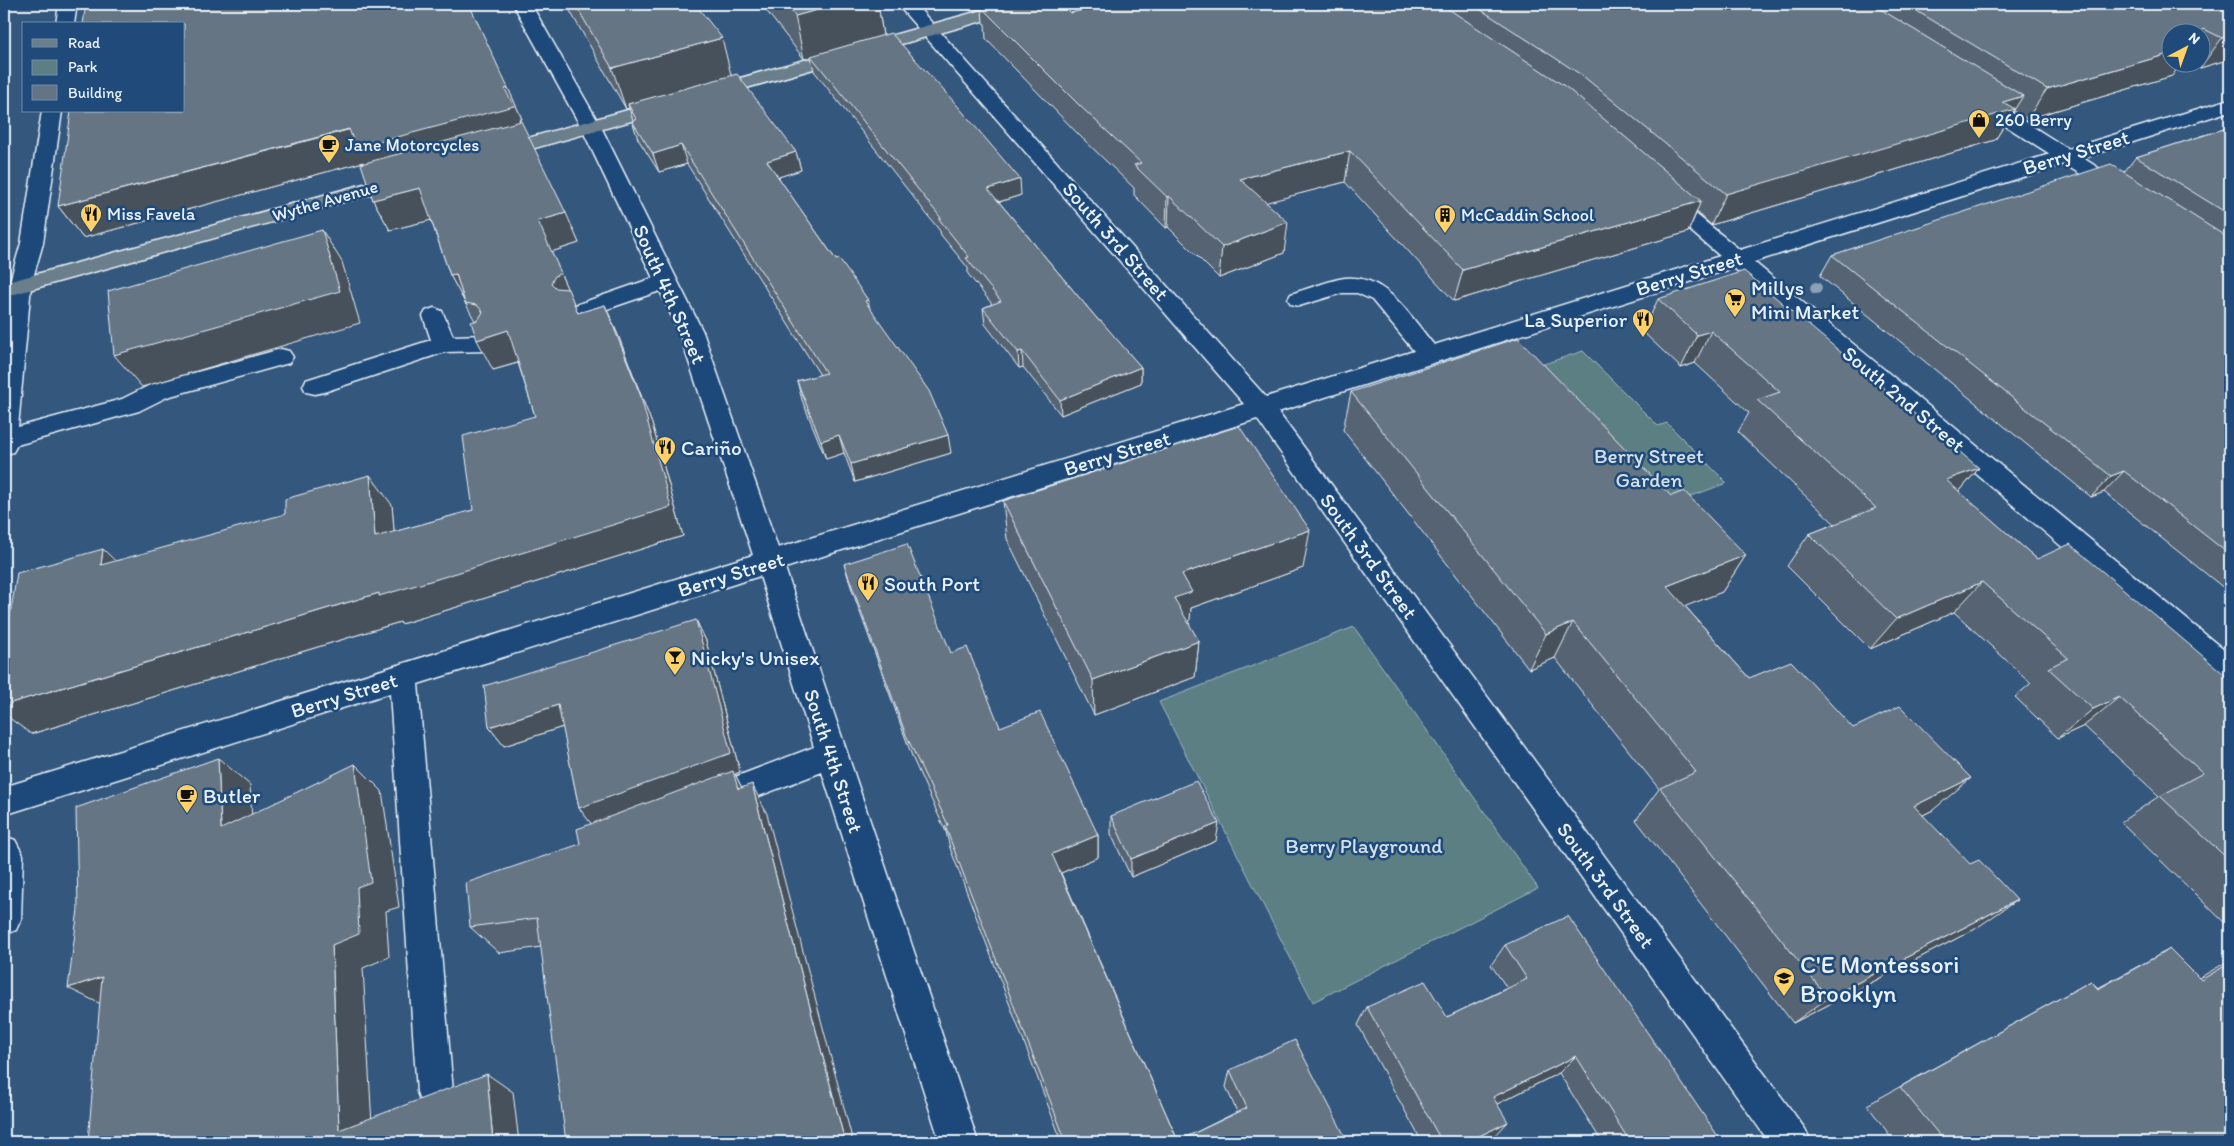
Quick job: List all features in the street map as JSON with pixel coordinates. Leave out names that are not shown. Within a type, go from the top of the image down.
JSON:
[{"type":"main road","points":[[482,157],[1022,4]]},
{"type":"main road","name":"Wythe Avenue","points":[[12,288],[425,173]]},
{"type":"street","points":[[65,22],[68,4]]},
{"type":"street","name":"South 4th Street","points":[[522,4],[591,127],[691,332],[769,562],[959,1142]]},
{"type":"street","name":"South 3rd Street","points":[[906,4],[1262,408],[1792,1142]]},
{"type":"street","points":[[1959,88],[2141,203]]},
{"type":"street","name":"Berry Street","points":[[4,801],[2230,105]]},
{"type":"street","points":[[4,446],[12,288],[32,243],[52,112]]},
{"type":"street","name":"South 2nd Street","points":[[1644,181],[2230,672]]},
{"type":"street","points":[[578,312],[666,281]]},
{"type":"street","points":[[1299,299],[1341,286],[1361,286],[1380,295],[1430,355]]},
{"type":"street","points":[[434,316],[444,344]]},
{"type":"street","points":[[315,386],[444,344],[485,343]]},
{"type":"street","points":[[4,440],[130,406],[159,391],[281,357]]},
{"type":"street","points":[[403,676],[435,1092]]},
{"type":"street","points":[[688,808],[832,754]]},
{"type":"street","points":[[4,851],[8,855],[4,920]]},
{"type":"green space","name":"Berry Street Garden","points":[[1583,351],[1658,426],[1667,423],[1727,483],[1635,517],[1505,377]]},
{"type":"green space","name":"Berry Playground","points":[[1354,627],[1538,888],[1313,1002],[1159,702]]},
{"type":"building","points":[[86,4],[469,4],[508,88],[505,89],[514,106],[356,148],[349,129],[58,206],[71,112],[185,112],[185,22],[83,22]]},
{"type":"building","points":[[575,4],[695,4],[722,38],[612,68]]},
{"type":"building","points":[[785,4],[839,4],[795,16]]},
{"type":"building","points":[[993,4],[1061,4],[1071,13],[1105,4],[1441,4],[1566,87],[1701,201],[1463,270],[1350,151],[1240,179],[1288,222],[1222,247],[1134,165],[1141,163],[1080,106],[983,9],[995,6]]},
{"type":"building","points":[[1472,4],[1872,4],[2023,96],[2003,102],[2015,109],[1726,194],[1583,76]]},
{"type":"building","points":[[1905,4],[2230,4],[2230,36],[2222,38],[2212,33],[2212,22],[2162,22],[2162,56],[2047,89]]},
{"type":"building","points":[[891,33],[956,104],[1020,179],[988,189],[1099,321],[1141,367],[1060,400],[1022,351],[1018,352],[983,308],[1001,301],[966,258],[969,257],[939,219],[941,218],[811,56]]},
{"type":"building","points":[[737,74],[796,152],[767,161],[836,260],[839,259],[868,300],[865,301],[929,391],[948,435],[851,464],[839,435],[821,441],[797,381],[826,373],[681,145],[653,154],[632,121],[636,119],[628,104]]},
{"type":"building","points":[[521,121],[566,213],[538,221],[561,273],[555,276],[551,283],[556,288],[568,289],[578,313],[605,305],[640,394],[671,507],[437,579],[379,596],[379,593],[4,705],[4,652],[17,573],[103,549],[101,565],[285,514],[285,499],[370,475],[375,537],[473,510],[463,436],[535,416],[508,330],[477,340],[471,322],[478,320],[483,312],[477,305],[465,303],[456,274],[450,275],[420,188],[373,200],[361,164]]},
{"type":"building","points":[[2230,127],[2230,215],[2136,157]]},
{"type":"building","points":[[2111,164],[2230,239],[2230,555],[2124,471],[2111,476],[1832,255]]},
{"type":"building","points":[[322,230],[340,291],[114,355],[108,291]]},
{"type":"building","points":[[1744,271],[1979,468],[1946,480],[2037,559],[2070,544],[2230,679],[2230,861],[2160,796],[2203,773],[2119,697],[2093,709],[2048,668],[2068,658],[1982,582],[1896,619],[1809,534],[1876,508],[1757,400],[1780,392],[1711,331],[1697,335],[1658,299]]},
{"type":"building","points":[[1518,338],[1671,496],[1684,491],[1746,555],[1667,586],[1749,678],[1791,661],[1853,728],[1900,706],[1971,778],[1914,806],[1970,864],[1979,860],[2017,900],[1828,998],[1660,788],[1696,772],[1573,622],[1546,634],[1351,392]]},
{"type":"building","points":[[1239,426],[1310,530],[1182,574],[1192,592],[1174,598],[1199,641],[1093,680],[1003,501]]},
{"type":"building","points":[[907,544],[951,653],[967,647],[1000,727],[1040,712],[1098,835],[1052,854],[1178,1141],[1247,1108],[1230,1070],[1295,1040],[1348,1142],[1066,1142],[945,826],[948,825],[906,735],[844,564]]},
{"type":"building","points":[[696,620],[731,753],[579,808],[558,705],[489,727],[484,686]]},
{"type":"building","points":[[218,758],[221,829],[355,764],[371,882],[357,887],[359,934],[332,945],[339,1130],[487,1074],[493,1142],[88,1142],[102,977],[68,988],[78,909],[76,808]]},
{"type":"building","points":[[733,771],[738,789],[752,784],[845,1142],[566,1142],[537,918],[470,927],[466,883],[580,844],[577,829]]},
{"type":"building","points":[[1196,781],[1219,823],[1131,859],[1111,816]]},
{"type":"building","points":[[1568,916],[1722,1142],[1630,1142],[1576,1056],[1493,1097],[1508,1122],[1467,1142],[1442,1142],[1367,1007],[1425,981],[1447,1017],[1527,979],[1505,945]]},
{"type":"building","points":[[2170,949],[2201,980],[2230,963],[2230,1142],[1945,1142],[1900,1087],[2091,981],[2098,989]]},
{"type":"place","name":"260 Berry","points":[[1979,139]]},
{"type":"place","name":"Jane Motorcycles","points":[[329,164]]},
{"type":"place","name":"Miss Favela","points":[[91,233]]},
{"type":"place","name":"McCaddin School","points":[[1445,234]]},
{"type":"place","name":"Millys Mini Market","points":[[1735,318]]},
{"type":"place","name":"La Superior","points":[[1643,338]]},
{"type":"place","name":"Cariño","points":[[665,466]]},
{"type":"place","name":"South Port","points":[[868,602]]},
{"type":"place","name":"Nicky's Unisex","points":[[675,676]]},
{"type":"place","name":"Butler","points":[[187,814]]},
{"type":"place","name":"C'E Montessori Brooklyn","points":[[1784,997]]}]
